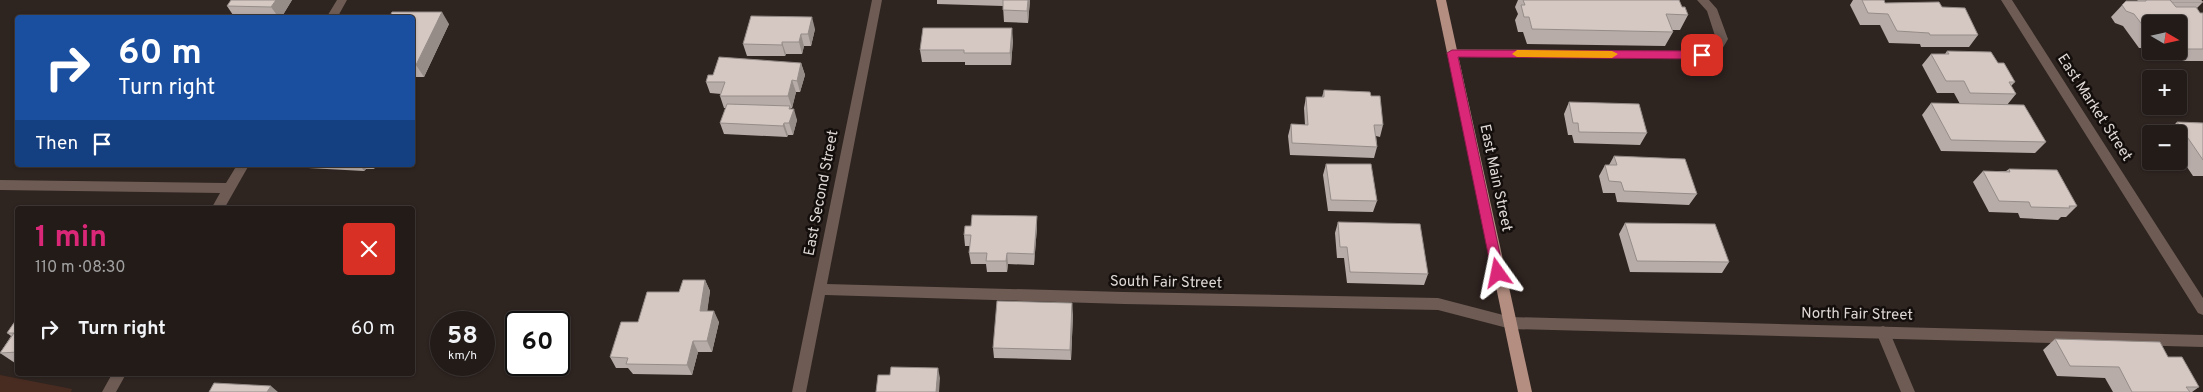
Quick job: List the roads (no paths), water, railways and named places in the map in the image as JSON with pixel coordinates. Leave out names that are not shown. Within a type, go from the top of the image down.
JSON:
[{"type":"main road","name":"East Main Street","points":[[1441,0],[1525,392]]},
{"type":"street","points":[[333,15],[342,0]]},
{"type":"street","name":"East Second Street","points":[[799,392],[877,0]]},
{"type":"street","points":[[1452,53],[1702,55],[1717,48],[1722,39],[1712,9],[1702,0]]},
{"type":"street","name":"East Market Street","points":[[2006,0],[2203,309]]},
{"type":"street","points":[[219,206],[242,167]]},
{"type":"street","points":[[0,185],[229,188]]},
{"type":"street","name":"South Fair Street","points":[[819,289],[1124,298],[1438,304],[1511,323]]},
{"type":"street","name":"North Fair Street","points":[[1511,323],[2203,341]]},
{"type":"street","points":[[1882,332],[1908,392]]},
{"type":"street","points":[[109,392],[118,376]]}]
